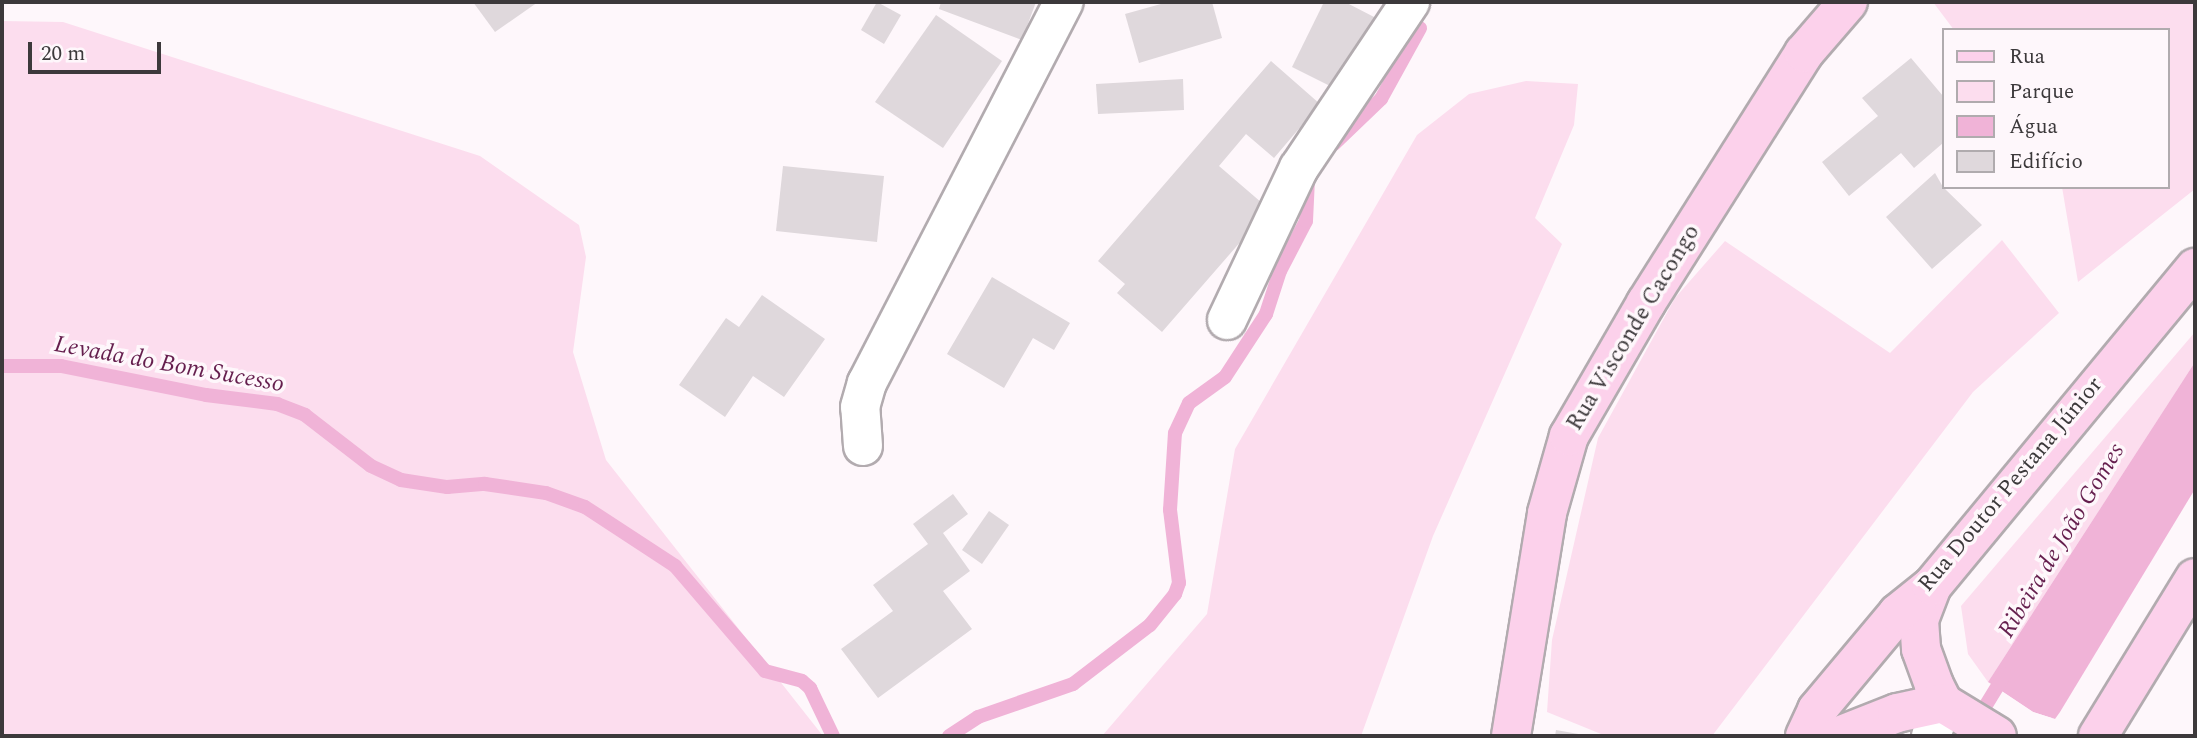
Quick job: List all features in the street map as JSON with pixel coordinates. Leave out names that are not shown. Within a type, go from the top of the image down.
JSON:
[{"type":"main road","name":"Rua Visconde Cacongo","points":[[1511,736],[1547,513],[1569,436],[1646,303],[1804,53],[1848,2]]},
{"type":"main road","name":"Rua Doutor Pestana Júnior","points":[[1805,736],[1816,710],[1898,613],[1932,586],[2195,268]]},
{"type":"main road","points":[[2095,735],[2195,578]]},
{"type":"main road","points":[[1932,586],[1919,620],[1922,649],[1960,723]]},
{"type":"main road","points":[[1839,736],[1897,713],[1960,723]]},
{"type":"street","points":[[863,446],[860,407],[866,383],[1064,2]]},
{"type":"street","points":[[1227,320],[1298,168],[1410,2]]},
{"type":"green space","points":[[1933,2],[2195,2],[2195,189],[2078,282],[2062,189],[2169,189],[2169,28],[1952,28]]},
{"type":"green space","points":[[2,21],[63,22],[480,156],[579,225],[586,257],[573,352],[606,460],[823,736],[2,736]]},
{"type":"green space","points":[[1526,81],[1578,84],[1574,125],[1535,218],[1562,244],[1433,536],[1361,736],[1102,736],[1207,614],[1235,449],[1417,135],[1469,94]]},
{"type":"green space","points":[[2002,240],[2059,313],[1973,392],[1712,736],[1606,736],[1547,712],[1552,640],[1598,438],[1675,298],[1725,241],[1890,353]]},
{"type":"green space","points":[[2195,332],[2195,362],[1988,682],[1968,654],[1961,606]]},
{"type":"water","points":[[2195,362],[2195,489],[2055,719],[2033,712],[1988,682]]},
{"type":"pier","points":[[1988,682],[2033,712],[2055,719],[2031,715]]},
{"type":"building","points":[[473,2],[538,2],[495,32]]},
{"type":"building","points":[[877,2],[901,15],[884,44],[861,30]]},
{"type":"building","points":[[941,2],[1036,2],[1022,40],[939,9]]},
{"type":"building","points":[[1168,2],[1212,2],[1222,38],[1139,63],[1125,14]]},
{"type":"building","points":[[1324,2],[1345,2],[1376,18],[1340,91],[1292,67]]},
{"type":"building","points":[[936,15],[1002,61],[943,148],[875,102]]},
{"type":"building","points":[[1911,58],[1941,94],[1941,145],[1914,168],[1901,153],[1849,196],[1822,162],[1878,116],[1862,98]]},
{"type":"building","points":[[1271,61],[1320,104],[1274,158],[1246,134],[1219,166],[1269,209],[1162,332],[1117,293],[1125,284],[1098,261]]},
{"type":"building","points":[[1183,79],[1184,110],[1098,114],[1096,84]]},
{"type":"building","points":[[783,166],[884,176],[877,242],[776,231]]},
{"type":"building","points":[[1935,173],[1941,189],[1945,189],[1982,225],[1932,269],[1886,217]]},
{"type":"building","points":[[992,277],[1070,323],[1054,350],[1033,338],[1004,388],[947,354]]},
{"type":"building","points":[[762,295],[825,339],[784,397],[753,376],[725,417],[679,385],[726,318],[739,327]]},
{"type":"building","points":[[953,494],[968,514],[943,533],[970,571],[943,591],[972,629],[878,698],[841,649],[893,611],[873,585],[928,544],[913,524]]},
{"type":"building","points":[[989,511],[1009,525],[982,564],[962,550]]},
{"type":"building","points":[[1556,730],[1584,735],[1584,736],[1555,736]]},
{"type":"waterway","name":"Levada do Bom Sucesso","points":[[1334,144],[1381,99],[1420,28]]},
{"type":"waterway","name":"Levada do Bom Sucesso","points":[[949,736],[978,717],[1073,684],[1150,625],[1175,594],[1179,583],[1170,510],[1175,433],[1189,403],[1225,377],[1266,314],[1280,271],[1306,221],[1308,179]]},
{"type":"waterway","name":"Levada do Bom Sucesso","points":[[2,366],[61,366],[206,395],[277,404],[305,415],[371,466],[401,480],[447,487],[485,484],[546,493],[585,507],[675,566],[765,671],[802,681],[810,688],[833,736]]},
{"type":"waterway","name":"Ribeira de João Gomes","points":[[1975,723],[2005,674]]}]
